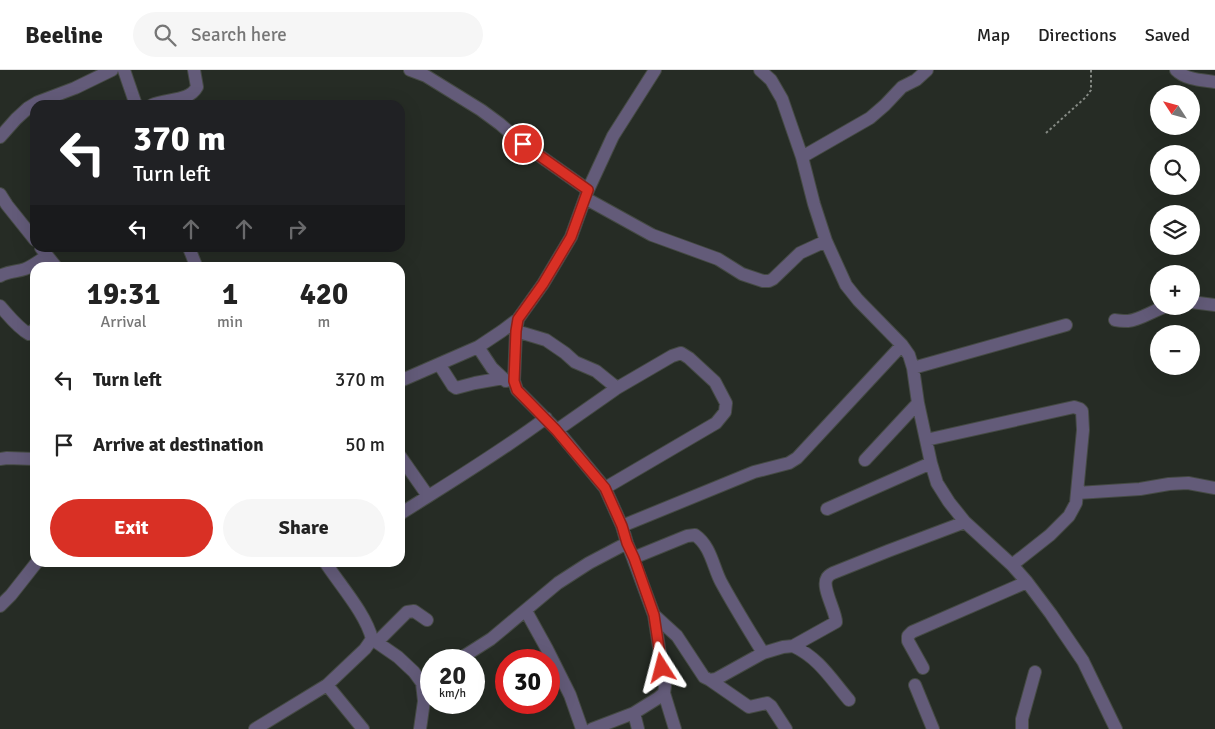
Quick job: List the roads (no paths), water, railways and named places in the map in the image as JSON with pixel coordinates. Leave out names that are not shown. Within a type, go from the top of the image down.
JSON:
[{"type":"street","points":[[43,100],[75,88],[112,70]]},
{"type":"street","points":[[124,70],[134,100]]},
{"type":"street","points":[[170,100],[186,97],[194,92],[198,87],[194,70]]},
{"type":"street","points":[[410,70],[426,76],[481,110],[587,194],[652,235],[718,259],[742,274],[763,281],[769,281],[800,253],[826,241]]},
{"type":"street","points":[[517,390],[514,381],[517,325],[571,237],[587,194],[613,136],[655,70]]},
{"type":"street","points":[[760,70],[770,80],[782,99],[802,157],[826,241],[846,285],[858,300],[902,344],[909,355],[913,368],[918,404],[937,483],[965,522],[1012,565],[1051,614],[1083,661],[1116,729]]},
{"type":"street","points":[[802,157],[870,118],[886,105],[902,87],[916,80],[927,70]]},
{"type":"street","points":[[1176,70],[1191,78],[1215,82]]},
{"type":"street","points":[[0,137],[30,107]]},
{"type":"street","points":[[0,194],[30,234]]},
{"type":"street","points":[[36,262],[44,252],[52,262]]},
{"type":"street","points":[[0,276],[30,266]]},
{"type":"street","points":[[1200,303],[1215,305]]},
{"type":"street","points":[[0,306],[11,319],[30,333]]},
{"type":"street","points":[[1115,320],[1135,320],[1150,312]]},
{"type":"street","points":[[405,379],[478,347],[502,331],[517,325],[546,340],[575,362],[596,371],[617,388]]},
{"type":"street","points":[[913,368],[1066,325]]},
{"type":"street","points":[[622,526],[754,472],[790,463],[798,458],[902,344]]},
{"type":"street","points":[[478,347],[492,368],[546,418],[605,488],[622,526],[654,615],[665,686],[664,693],[675,729]]},
{"type":"street","points":[[556,430],[617,388],[672,356],[681,353],[715,382],[726,402],[725,412],[716,423],[605,488]]},
{"type":"street","points":[[439,364],[452,386],[456,388],[503,378]]},
{"type":"street","points":[[865,460],[918,404]]},
{"type":"street","points":[[926,440],[1074,407],[1082,412],[1076,503],[1069,516],[1050,535],[1012,565]]},
{"type":"street","points":[[405,511],[478,466],[519,439],[546,418]]},
{"type":"street","points":[[0,459],[30,459]]},
{"type":"street","points":[[405,463],[428,496]]},
{"type":"street","points":[[827,509],[931,463]]},
{"type":"street","points":[[1077,493],[1132,490],[1188,483],[1215,488]]},
{"type":"street","points":[[793,646],[836,622],[825,583],[827,577],[888,551],[965,522]]},
{"type":"street","points":[[634,558],[687,536],[695,535],[701,538],[720,580],[763,653]]},
{"type":"street","points":[[475,649],[491,639],[558,583],[627,543]]},
{"type":"street","points":[[0,606],[32,567]]},
{"type":"street","points":[[329,567],[363,617],[374,640],[420,676]]},
{"type":"street","points":[[923,668],[908,641],[908,636],[912,632],[1027,582]]},
{"type":"street","points":[[255,729],[328,685],[374,640],[408,612],[414,611],[427,620]]},
{"type":"street","points":[[526,611],[570,695],[582,729]]},
{"type":"street","points":[[654,615],[677,636],[704,677],[749,707],[767,703],[786,729]]},
{"type":"street","points":[[710,680],[716,679],[763,653],[783,646],[793,646],[806,652],[818,663],[849,700]]},
{"type":"street","points":[[1022,729],[1022,720],[1036,672]]},
{"type":"street","points":[[328,685],[363,729]]},
{"type":"street","points":[[915,685],[933,729]]},
{"type":"street","points":[[592,729],[634,713],[664,693]]},
{"type":"street","points":[[634,713],[638,729]]},
{"type":"street","points":[[420,729],[422,714]]}]
